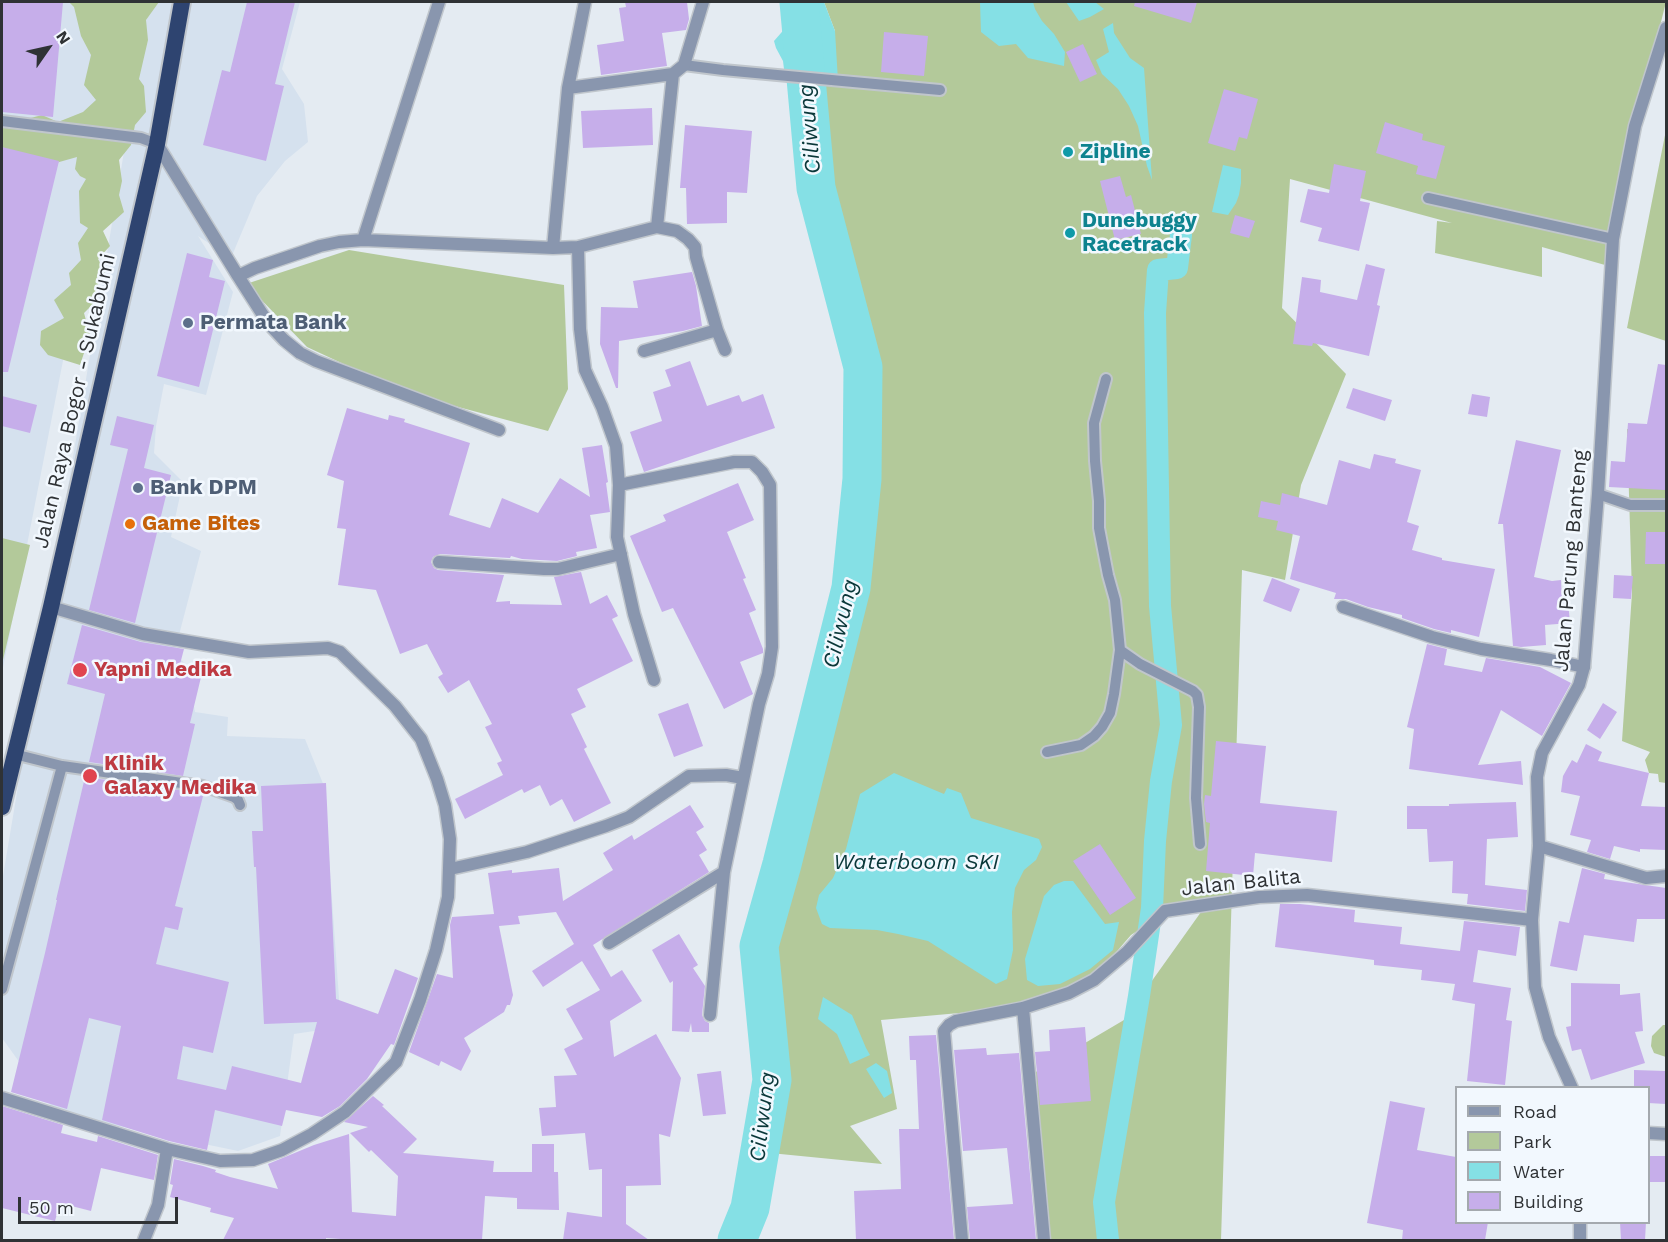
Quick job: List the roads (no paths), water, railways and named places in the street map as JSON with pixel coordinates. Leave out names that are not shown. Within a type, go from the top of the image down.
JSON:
[{"type":"highway","name":"Jalan Raya Bogor - Sukabumi","points":[[2,807],[51,607],[157,144],[182,2]]},
{"type":"street","points":[[363,240],[439,2]]},
{"type":"street","points":[[553,248],[568,88],[585,2]]},
{"type":"street","points":[[568,88],[673,74],[684,65],[703,2]]},
{"type":"street","name":"Jalan Parung Banteng","points":[[1571,1086],[1549,1037],[1535,987],[1532,920],[1539,846],[1537,777],[1542,753],[1579,685],[1584,667],[1598,494],[1613,239],[1635,126],[1664,44],[1666,28]]},
{"type":"street","points":[[657,227],[673,74]]},
{"type":"street","points":[[157,144],[238,276],[268,322],[284,340],[300,353],[316,361],[499,430]]},
{"type":"street","points":[[238,276],[320,246],[363,240],[553,248],[578,247],[657,227],[677,231],[695,247],[717,330],[725,350]]},
{"type":"street","points":[[578,247],[580,329],[585,370],[616,446],[619,486],[617,537],[634,614],[654,680]]},
{"type":"street","points":[[644,351],[717,330]]},
{"type":"street","points":[[619,486],[734,462],[752,462],[770,485],[772,647],[724,872],[710,1015]]},
{"type":"street","points":[[439,562],[544,569],[621,554]]},
{"type":"street","points":[[2,1098],[167,1149],[220,1161],[253,1160],[282,1150],[345,1112],[396,1062],[436,950],[448,897],[450,839],[445,805],[421,739],[395,706],[340,652],[328,648],[249,652],[143,634],[51,607]]},
{"type":"street","points":[[1343,607],[1432,637],[1481,649],[1584,667]]},
{"type":"street","points":[[450,869],[527,852],[606,826],[629,817],[690,776],[726,774],[743,778]]},
{"type":"street","points":[[1539,846],[1646,878],[1666,876]]},
{"type":"street","points":[[609,943],[724,872]]},
{"type":"street","name":"Jalan Balita","points":[[962,1240],[944,1031],[949,1024],[1023,1008],[1069,993],[1094,980],[1127,952],[1165,911],[1259,897],[1307,895],[1532,920]]},
{"type":"street","points":[[1023,1008],[1044,1240]]},
{"type":"street","points":[[1650,1133],[1666,1134]]},
{"type":"street","points":[[144,1240],[158,1205],[167,1149]]},
{"type":"street","points":[[1580,1224],[1580,1240]]},
{"type":"lane","points":[[684,65],[940,90]]},
{"type":"lane","points":[[2,122],[141,138],[157,144]]},
{"type":"lane","points":[[1428,198],[1613,239]]},
{"type":"lane","points":[[1047,752],[1081,745],[1094,736],[1110,713],[1114,694],[1120,650],[1115,600],[1099,528],[1100,501],[1095,461],[1094,423],[1106,379]]},
{"type":"lane","points":[[1598,494],[1630,505],[1666,505]]},
{"type":"lane","points":[[1120,650],[1140,664],[1197,695],[1199,707],[1196,798],[1200,844]]},
{"type":"lane","points":[[14,754],[62,766],[203,786],[234,796],[240,805]]},
{"type":"lane","points":[[2,989],[62,766]]},
{"type":"water","points":[[787,2],[824,2],[835,31],[838,81],[785,77],[783,61],[774,41],[788,25]]},
{"type":"water","points":[[980,2],[1033,2],[1042,21],[1054,34],[1065,52],[1064,66],[1028,58],[1016,44],[999,46],[981,32]]},
{"type":"water","points":[[1066,2],[1095,2],[1104,9],[1079,21]]},
{"type":"water","points":[[1113,23],[1114,33],[1130,58],[1144,68],[1152,180],[1138,126],[1129,106],[1118,89],[1102,74],[1096,60],[1109,52],[1103,29]]},
{"type":"water","points":[[1223,165],[1241,169],[1239,195],[1228,215],[1212,212]]},
{"type":"water","name":"Waterboom SKI","points":[[894,773],[944,794],[947,788],[961,793],[971,818],[1039,839],[1042,847],[1036,860],[1024,870],[1015,888],[1012,912],[1013,950],[1007,979],[996,984],[928,941],[877,930],[830,928],[822,924],[816,908],[819,895],[833,878],[846,849],[860,794]]},
{"type":"water","points":[[1064,881],[1073,881],[1105,924],[1119,922],[1113,950],[1090,969],[1060,984],[1038,986],[1027,980],[1025,959],[1044,896],[1054,885]]},
{"type":"water","points":[[823,997],[852,1015],[870,1055],[850,1064],[837,1034],[818,1019]]},
{"type":"water","points":[[876,1063],[887,1071],[892,1093],[884,1098],[866,1069]]},
{"type":"waterway","name":"Ciliwung","points":[[737,1240],[750,1208],[772,1080],[759,946],[782,864],[851,588],[862,479],[863,367],[816,188],[799,2]]},
{"type":"waterway","points":[[1108,1240],[1104,1202],[1152,908],[1161,781],[1171,725],[1160,606],[1155,313],[1158,270],[1177,268],[1181,235]]},
{"type":"place","name":"Zipline","points":[[1068,152]]},
{"type":"place","name":"Dunebuggy Racetrack","points":[[1070,233]]},
{"type":"place","name":"Permata Bank","points":[[188,323]]},
{"type":"place","name":"Bank DPM","points":[[138,488]]},
{"type":"place","name":"Game Bites","points":[[130,524]]},
{"type":"place","name":"Yapni Medika","points":[[80,670]]},
{"type":"place","name":"Klinik Galaxy Medika","points":[[90,776]]}]
